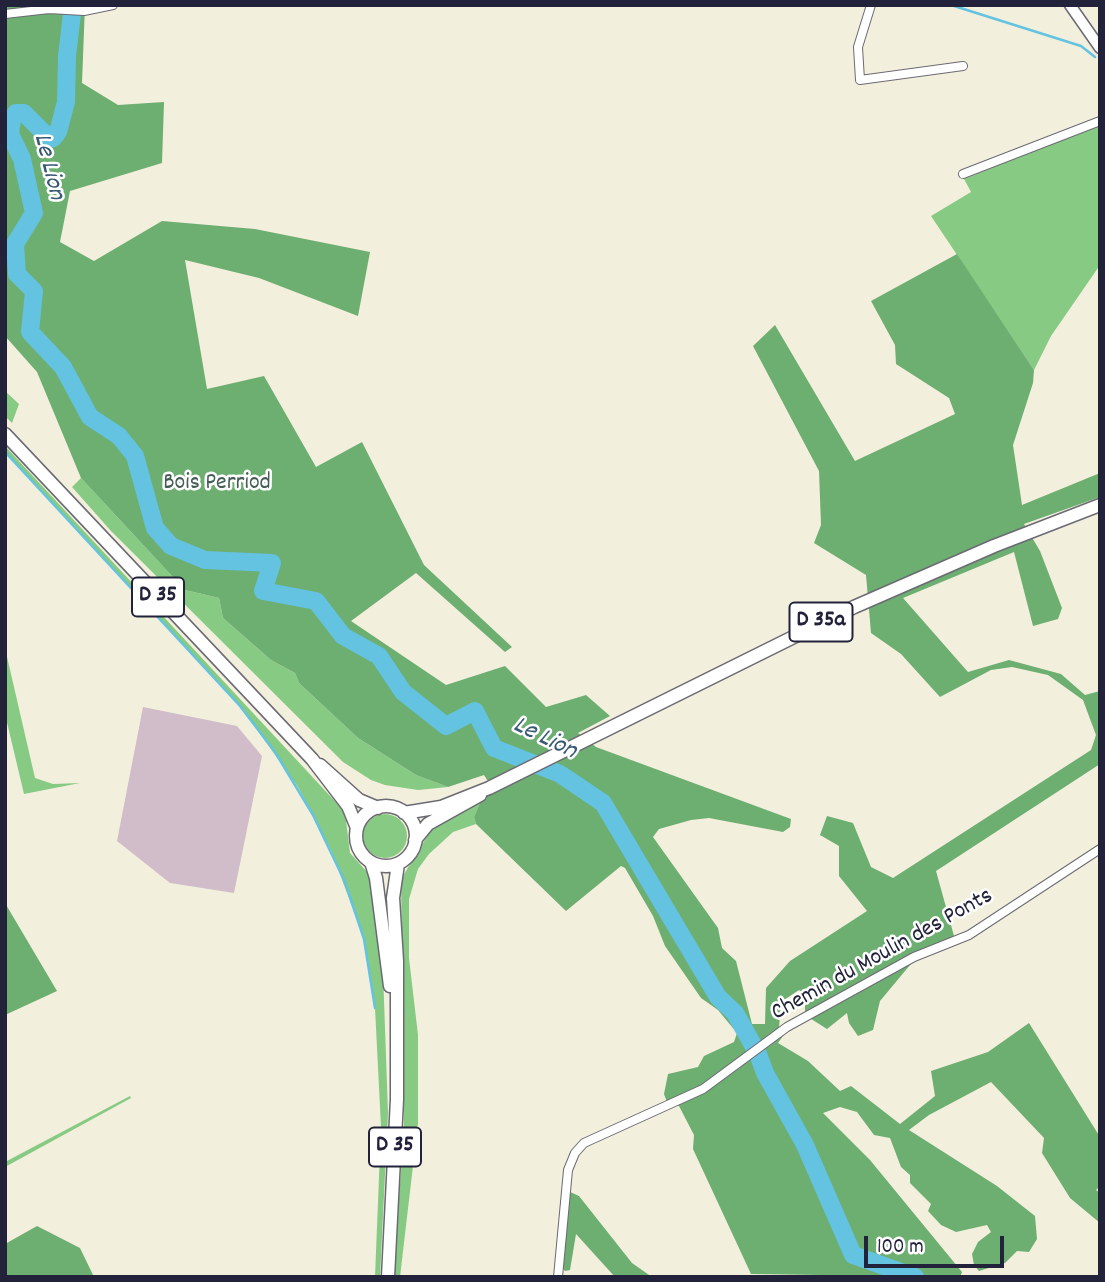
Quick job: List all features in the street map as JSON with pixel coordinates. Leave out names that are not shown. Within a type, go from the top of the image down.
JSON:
[{"type":"main road","name":"D 35","points":[[5,434],[312,759],[359,800],[378,808]]},
{"type":"main road","name":"D 35a","points":[[404,813],[441,807],[489,788],[854,607],[994,546],[1100,505]]},
{"type":"main road","name":"D 35","points":[[312,759],[348,806],[357,828]]},
{"type":"main road","name":"D 35a","points":[[415,840],[428,824],[469,803],[489,788]]},
{"type":"main road","points":[[392,807],[404,813],[412,822],[415,840],[411,851],[398,863],[384,866],[371,862],[357,845],[357,828],[364,817],[378,808],[392,807]]},
{"type":"main road","name":"D 35","points":[[371,862],[376,878],[396,1018]]},
{"type":"main road","name":"D 35","points":[[388,1277],[397,1099],[397,970],[393,898],[398,863]]},
{"type":"street","points":[[5,14],[60,9],[84,11],[113,5]]},
{"type":"street","points":[[871,5],[858,47],[860,80],[963,66]]},
{"type":"street","points":[[1070,5],[1100,48]]},
{"type":"street","points":[[964,174],[1100,121]]},
{"type":"street","name":"Chemin du Moulin des Ponts","points":[[558,1277],[568,1170],[575,1153],[594,1137],[703,1089],[787,1027],[914,957],[969,935],[1100,849]]},
{"type":"shaded area","points":[[143,707],[237,726],[262,756],[234,893],[170,883],[117,841]]},
{"type":"green space","name":"Bois Perriod","points":[[5,5],[85,5],[82,83],[118,105],[164,102],[162,163],[70,191],[60,242],[94,261],[162,221],[255,229],[370,252],[358,316],[259,278],[185,260],[207,389],[264,376],[316,467],[362,442],[424,565],[512,647],[505,652],[416,573],[351,621],[446,685],[505,666],[546,707],[586,695],[610,716],[578,733],[596,747],[791,819],[790,827],[783,832],[709,818],[691,820],[659,829],[653,837],[718,928],[722,948],[736,961],[752,1024],[765,1024],[766,988],[790,961],[867,911],[839,876],[839,846],[820,835],[827,816],[853,823],[871,867],[893,878],[1091,750],[1096,735],[1083,700],[1048,675],[1012,667],[991,670],[940,697],[901,654],[871,633],[866,575],[814,543],[821,525],[819,471],[753,346],[775,325],[855,461],[955,414],[949,398],[896,364],[895,345],[871,301],[957,254],[1034,370],[1033,383],[1013,445],[1022,505],[1100,473],[1100,497],[1024,524],[1040,551],[1062,608],[1058,619],[1033,626],[1014,552],[903,598],[968,672],[1009,660],[1061,674],[1085,695],[1100,691],[1100,764],[936,871],[954,936],[920,953],[880,1001],[873,1030],[858,1036],[849,1023],[847,1013],[827,1029],[805,1015],[805,995],[799,990],[781,1002],[779,1028],[785,1033],[778,1043],[808,1061],[840,1091],[851,1086],[900,1124],[935,1096],[931,1071],[988,1052],[1029,1023],[1100,1137],[1100,1186],[1096,1190],[1100,1193],[1100,1223],[1070,1198],[1042,1153],[1044,1138],[991,1082],[929,1115],[909,1130],[997,1186],[1035,1216],[1037,1239],[1029,1252],[1017,1251],[1005,1263],[979,1271],[974,1265],[972,1254],[978,1242],[991,1232],[987,1225],[956,1232],[941,1225],[928,1211],[931,1204],[910,1183],[910,1175],[901,1167],[890,1138],[874,1135],[857,1112],[840,1107],[823,1113],[870,1160],[962,1272],[960,1277],[751,1274],[693,1149],[694,1135],[679,1106],[667,1102],[664,1094],[668,1074],[698,1067],[704,1056],[734,1042],[737,1033],[718,1010],[701,998],[665,946],[653,916],[625,868],[621,866],[566,911],[476,824],[474,817],[482,798],[494,791],[484,775],[448,787],[416,775],[358,738],[299,683],[295,673],[271,660],[223,618],[219,598],[185,590],[81,478],[37,372],[5,336]]},
{"type":"green space","points":[[1100,125],[1100,265],[1051,336],[1034,370],[931,216],[971,192],[964,179]]},
{"type":"green space","points":[[5,391],[19,404],[12,423],[5,416]]},
{"type":"green space","points":[[5,446],[345,812],[350,853],[368,873],[383,972],[388,1113],[380,1277],[375,1277],[381,1127],[375,1008],[364,939],[331,850],[298,787],[240,706],[5,452]]},
{"type":"green space","points":[[81,478],[185,590],[219,598],[223,618],[271,660],[295,673],[299,683],[358,738],[416,775],[448,787],[418,790],[385,785],[371,780],[343,762],[111,531],[72,487]]},
{"type":"green space","points":[[5,648],[35,778],[53,784],[80,783],[24,794],[5,714]]},
{"type":"green space","points":[[482,798],[474,817],[476,824],[453,832],[429,854],[418,869],[409,899],[409,958],[418,1035],[418,1123],[400,1277],[393,1277],[404,1131],[401,879],[431,830]]},
{"type":"green space","points":[[385,814],[400,821],[407,836],[400,851],[385,858],[370,851],[363,836],[370,821]]},
{"type":"green space","points":[[5,903],[57,991],[5,1015]]},
{"type":"green space","points":[[130,1096],[131,1098],[5,1167],[5,1162]]},
{"type":"green space","points":[[568,1191],[579,1196],[632,1263],[652,1277],[615,1277],[576,1234],[570,1270],[565,1271],[561,1266]]},
{"type":"green space","points":[[37,1226],[80,1248],[94,1277],[5,1277],[5,1244]]},
{"type":"waterway","name":"Le Lion","points":[[73,5],[67,56],[66,102],[58,132],[53,138],[46,135],[24,113],[16,113],[12,119],[10,134],[22,159],[34,213],[15,244],[17,274],[34,291],[30,332],[63,367],[90,417],[119,436],[135,456],[155,528],[171,546],[205,560],[272,563],[263,591],[316,601],[343,636],[379,656],[403,692],[446,726],[475,711],[494,748],[560,774],[603,803],[718,997],[735,1013],[758,1054],[765,1073],[805,1145],[853,1255],[915,1277]]},
{"type":"waterway","points":[[951,5],[1081,46],[1095,57]]},
{"type":"waterway","points":[[5,108],[12,119]]},
{"type":"waterway","points":[[5,452],[240,706],[275,752],[313,815],[345,882],[364,939],[375,1008]]}]
